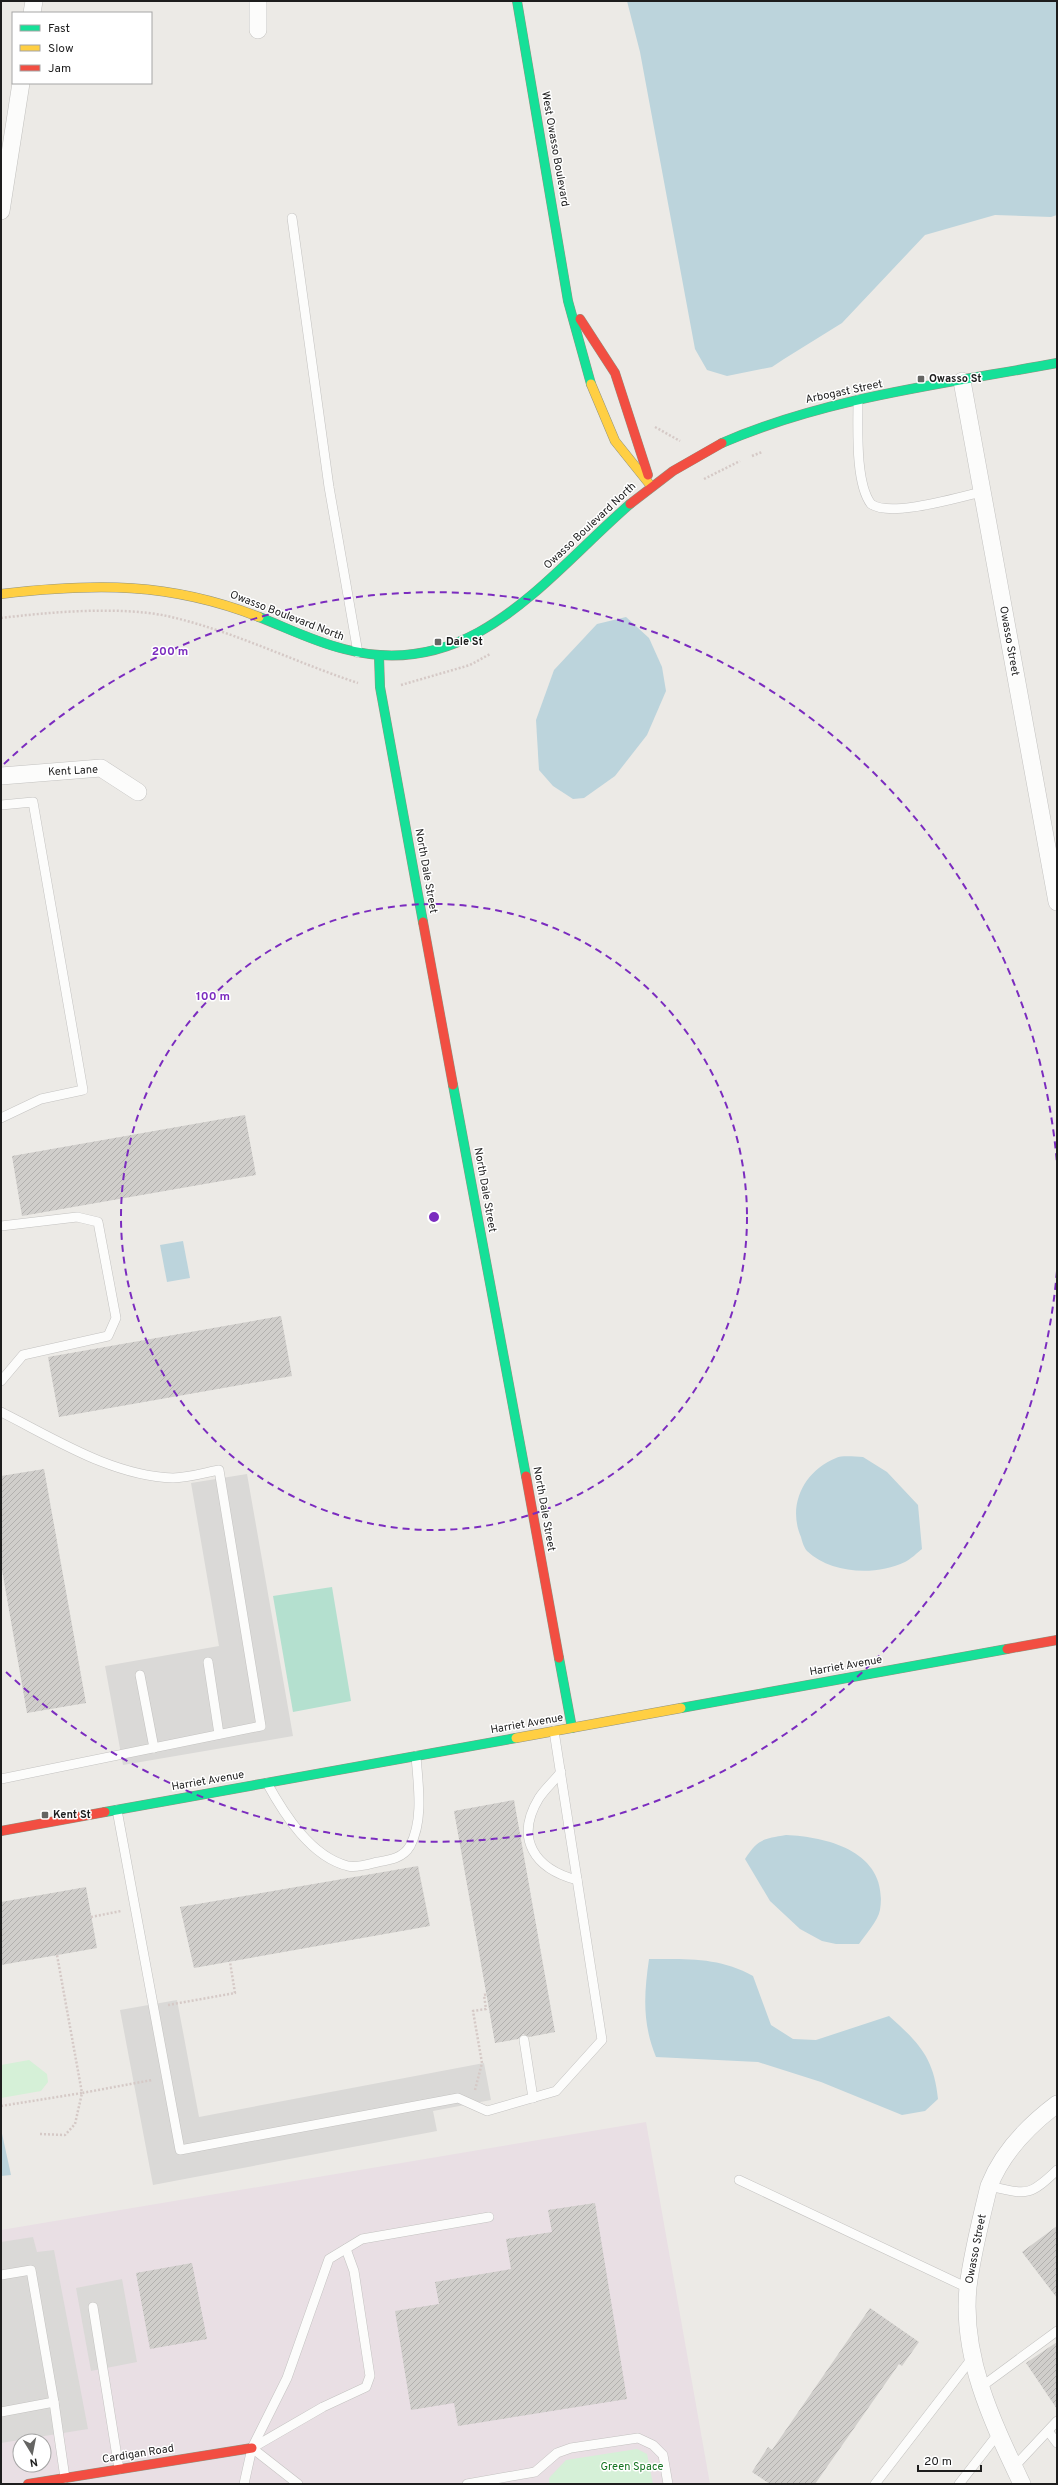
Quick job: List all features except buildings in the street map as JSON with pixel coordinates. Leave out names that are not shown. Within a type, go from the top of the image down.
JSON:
[{"type":"street","points":[[32,12],[34,1]]},
{"type":"street","points":[[258,1],[258,30]]},
{"type":"street","name":"West Owasso Boulevard","points":[[517,1],[568,301],[591,383],[615,441],[651,486]]},
{"type":"street","points":[[1,211],[21,84]]},
{"type":"street","name":"West Owasso Boulevard","points":[[568,301],[615,373],[651,486]]},
{"type":"street","name":"Arbogast Street","points":[[651,486],[695,457],[763,425],[858,400],[1057,363]]},
{"type":"street","name":"Owasso Street","points":[[962,381],[1057,902]]},
{"type":"street","name":"Owasso Boulevard North","points":[[1,594],[94,586],[132,586],[172,591],[209,600],[334,649],[358,654],[379,656],[410,656],[459,643],[490,628],[521,605],[651,486]]},
{"type":"street","name":"North Dale Street","points":[[379,656],[380,687],[572,1728]]},
{"type":"street","name":"Kent Lane","points":[[1,776],[101,768],[138,792]]},
{"type":"street","name":"Harriet Avenue","points":[[1,1830],[1057,1640]]},
{"type":"street","name":"Owasso Street","points":[[1022,2484],[998,2434],[981,2387],[971,2343],[968,2288],[989,2186],[995,2171],[1018,2140],[1057,2104]]},
{"type":"street","name":"Cardigan Road","points":[[31,2484],[252,2448]]},
{"type":"lane","points":[[292,218],[329,487],[358,654]]},
{"type":"lane","points":[[858,400],[863,480],[866,496],[871,504],[890,509],[907,508],[982,492]]},
{"type":"lane","points":[[1,805],[32,802],[82,1090],[42,1099],[1,1118]]},
{"type":"lane","points":[[1,1226],[78,1217],[98,1222],[116,1318],[108,1336],[23,1355],[1,1381]]},
{"type":"lane","points":[[1,1412],[93,1458],[147,1476],[176,1478],[219,1470],[262,1726],[1,1779]]},
{"type":"lane","points":[[208,1662],[220,1734]]},
{"type":"lane","points":[[140,1674],[154,1748]]},
{"type":"lane","points":[[117,1810],[180,2150],[458,2098],[487,2111],[556,2091],[602,2040],[554,1731]]},
{"type":"lane","points":[[267,1783],[285,1817],[312,1844],[330,1858],[348,1866],[360,1866],[397,1858],[409,1847],[415,1828],[419,1802],[416,1756]]},
{"type":"lane","points":[[561,1772],[539,1798],[531,1816],[527,1831],[532,1851],[547,1868],[560,1876],[578,1880]]},
{"type":"lane","points":[[524,2040],[533,2098]]},
{"type":"lane","points":[[989,2186],[1026,2194],[1036,2190],[1057,2170]]},
{"type":"lane","points":[[739,2180],[968,2288]]},
{"type":"lane","points":[[244,2484],[252,2448],[287,2378],[329,2259],[362,2239],[489,2217]]},
{"type":"lane","points":[[252,2448],[323,2407],[366,2387],[370,2376],[354,2271],[346,2249]]},
{"type":"lane","points":[[1,2275],[31,2270],[66,2478]]},
{"type":"lane","points":[[93,2308],[119,2469]]},
{"type":"lane","points":[[981,2387],[1057,2331]]},
{"type":"lane","points":[[875,2484],[973,2356]]},
{"type":"lane","points":[[1,2412],[54,2402]]},
{"type":"lane","points":[[1014,2467],[1057,2421]]},
{"type":"lane","points":[[1048,2431],[1057,2443]]},
{"type":"lane","points":[[959,2484],[998,2434]]},
{"type":"lane","points":[[467,2484],[535,2472],[557,2453],[571,2448],[638,2438],[653,2444],[663,2455],[668,2484]]},
{"type":"lane","points":[[252,2448],[298,2484]]},
{"type":"path","points":[[651,424],[686,444],[708,477]]},
{"type":"path","points":[[750,457],[768,449]]},
{"type":"path","points":[[702,480],[743,459]]},
{"type":"path","points":[[1,618],[89,612],[127,612],[165,616],[244,638],[328,673],[380,687],[405,684],[438,676],[470,665],[493,652]]},
{"type":"path","points":[[91,1917],[135,1908]]},
{"type":"path","points":[[40,2134],[65,2135],[75,2124],[82,2093],[57,1955]]},
{"type":"path","points":[[154,2008],[235,1993],[230,1962]]},
{"type":"path","points":[[471,2104],[482,2063],[473,2011],[486,2009],[484,1995],[487,1994]]},
{"type":"path","points":[[1,2106],[167,2077]]},
{"type":"shaded area","points":[[247,1474],[293,1736],[123,1765],[105,1666],[219,1646],[191,1483]]},
{"type":"shaded area","points":[[177,2000],[199,2117],[484,2063],[491,2100],[433,2111],[437,2131],[153,2185],[120,2010]]},
{"type":"shaded area","points":[[646,2122],[710,2484],[1,2484],[1,2230]]},
{"type":"shaded area","points":[[33,2237],[37,2252],[54,2250],[88,2429],[52,2435],[52,2433],[12,2433],[12,2441],[1,2443],[1,2242]]},
{"type":"shaded area","points":[[122,2279],[137,2362],[91,2371],[76,2288]]},
{"type":"green space","points":[[332,1587],[351,1701],[293,1712],[273,1596]]},
{"type":"green space","points":[[29,2060],[47,2074],[48,2082],[41,2091],[1,2098],[1,2065]]},
{"type":"green space","name":"Green Space","points":[[637,2449],[647,2454],[653,2484],[549,2484],[549,2478],[566,2460]]},
{"type":"water","points":[[627,1],[1057,1],[1057,215],[1051,217],[995,215],[925,235],[842,323],[772,367],[727,376],[707,370],[695,349],[640,52]]},
{"type":"water","points":[[626,617],[649,638],[662,667],[666,691],[647,735],[615,776],[584,798],[573,799],[553,786],[539,770],[536,720],[554,670],[597,624]]},
{"type":"water","points":[[183,1241],[190,1278],[167,1282],[160,1245]]},
{"type":"water","points":[[839,1457],[863,1457],[887,1472],[918,1505],[922,1549],[905,1562],[868,1571],[841,1568],[828,1564],[817,1559],[807,1551],[803,1544],[797,1525],[796,1513],[797,1501],[801,1490],[815,1471]]},
{"type":"water","points":[[786,1835],[803,1836],[821,1840],[853,1852],[866,1862],[875,1875],[880,1890],[880,1910],[874,1923],[859,1944],[836,1944],[822,1941],[800,1929],[770,1901],[745,1859],[754,1847],[762,1841]]},
{"type":"water","points":[[649,1959],[689,1959],[715,1962],[728,1965],[753,1976],[771,2025],[793,2039],[816,2040],[889,2016],[908,2034],[923,2052],[933,2072],[938,2099],[925,2111],[902,2115],[821,2082],[758,2062],[656,2057],[648,2032],[645,2008]]},
{"type":"water","points":[[1,2129],[11,2175],[1,2176]]},
{"type":"traffic: fast","points":[[517,1],[568,301],[591,384]]},
{"type":"traffic: fast","points":[[722,443],[762,427],[845,403],[929,385],[1057,363]]},
{"type":"traffic: fast","points":[[259,617],[312,639],[344,649],[390,656],[431,651],[468,638],[503,617],[536,591],[630,504]]},
{"type":"traffic: fast","points":[[379,656],[380,687],[423,922]]},
{"type":"traffic: fast","points":[[453,1085],[526,1476]]},
{"type":"traffic: fast","points":[[681,1708],[1007,1649]]},
{"type":"traffic: fast","points":[[559,1658],[572,1728]]},
{"type":"traffic: fast","points":[[105,1812],[516,1738]]},
{"type":"traffic: slow","points":[[591,384],[615,441],[651,486]]},
{"type":"traffic: slow","points":[[1,594],[68,588],[132,588],[163,591],[194,597],[259,617]]},
{"type":"traffic: slow","points":[[516,1738],[681,1708]]},
{"type":"traffic: jam","points":[[580,319],[615,373],[648,475]]},
{"type":"traffic: jam","points":[[630,504],[673,471],[722,443]]},
{"type":"traffic: jam","points":[[423,922],[453,1085]]},
{"type":"traffic: jam","points":[[526,1476],[559,1658]]},
{"type":"traffic: jam","points":[[1007,1649],[1057,1640]]},
{"type":"traffic: jam","points":[[1,1831],[105,1812]]},
{"type":"traffic: jam","points":[[28,2484],[252,2448]]},
{"type":"place","name":"Owasso St","points":[[921,379]]},
{"type":"place","name":"Dale St","points":[[438,642]]},
{"type":"place","name":"Kent St","points":[[45,1815]]}]
